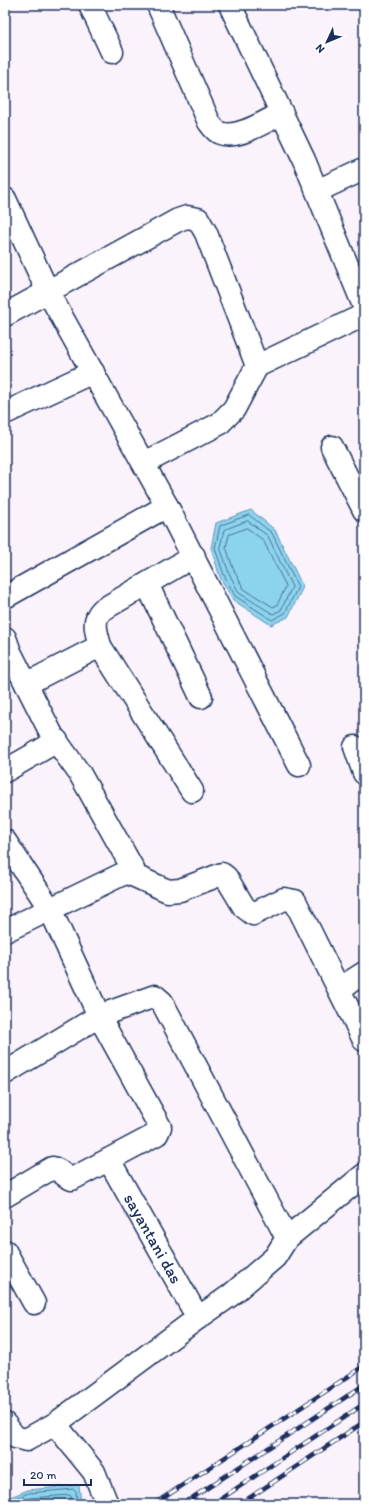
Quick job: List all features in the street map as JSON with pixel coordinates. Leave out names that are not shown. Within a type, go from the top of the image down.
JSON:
[{"type":"street","points":[[90,5],[112,52]]},
{"type":"street","points":[[158,5],[208,122],[218,132],[226,135],[237,134],[282,113]]},
{"type":"street","points":[[230,5],[282,113],[317,191],[364,306]]},
{"type":"street","points":[[317,191],[364,169]]},
{"type":"street","points":[[5,199],[48,292],[144,463],[194,556],[299,765]]},
{"type":"street","points":[[5,315],[178,220],[187,217],[198,219],[206,232],[257,366]]},
{"type":"street","points":[[144,463],[219,424],[234,409],[257,366],[364,315]]},
{"type":"street","points":[[5,413],[93,372]]},
{"type":"street","points":[[332,447],[364,510]]},
{"type":"street","points":[[5,597],[167,506]]},
{"type":"street","points":[[192,791],[100,646],[95,625],[98,614],[194,556]]},
{"type":"street","points":[[147,584],[201,697]]},
{"type":"street","points":[[5,638],[26,684],[57,741],[80,774],[133,868],[5,931]]},
{"type":"street","points":[[26,684],[100,646]]},
{"type":"street","points":[[5,771],[57,741]]},
{"type":"street","points":[[355,747],[364,773]]},
{"type":"street","points":[[5,841],[50,909],[99,1016],[160,1127],[156,1134],[72,1179],[65,1176],[58,1169],[52,1168],[5,1196]]},
{"type":"street","points":[[126,872],[168,891],[180,890],[222,874],[226,877],[244,907],[253,914],[284,899],[295,901],[364,1040]]},
{"type":"street","points":[[339,989],[364,973]]},
{"type":"street","points":[[5,1073],[99,1016],[155,996],[162,1002],[287,1238]]},
{"type":"street","name":"sayantani das","points":[[109,1160],[198,1318]]},
{"type":"street","points":[[6,1428],[15,1436],[26,1440],[55,1424],[231,1295],[275,1258],[287,1238],[364,1175]]},
{"type":"street","points":[[5,1250],[34,1303]]},
{"type":"street","points":[[55,1424],[94,1472],[107,1504]]},
{"type":"water","points":[[251,510],[275,530],[303,587],[288,617],[271,625],[233,600],[220,577],[211,548],[216,523]]},
{"type":"water","points":[[79,1485],[81,1504],[5,1504],[5,1499],[28,1490]]},
{"type":"railway","points":[[154,1504],[364,1366]]},
{"type":"railway","points":[[183,1504],[364,1385]]},
{"type":"railway","points":[[213,1504],[364,1404]]},
{"type":"railway","points":[[240,1504],[364,1422]]}]
